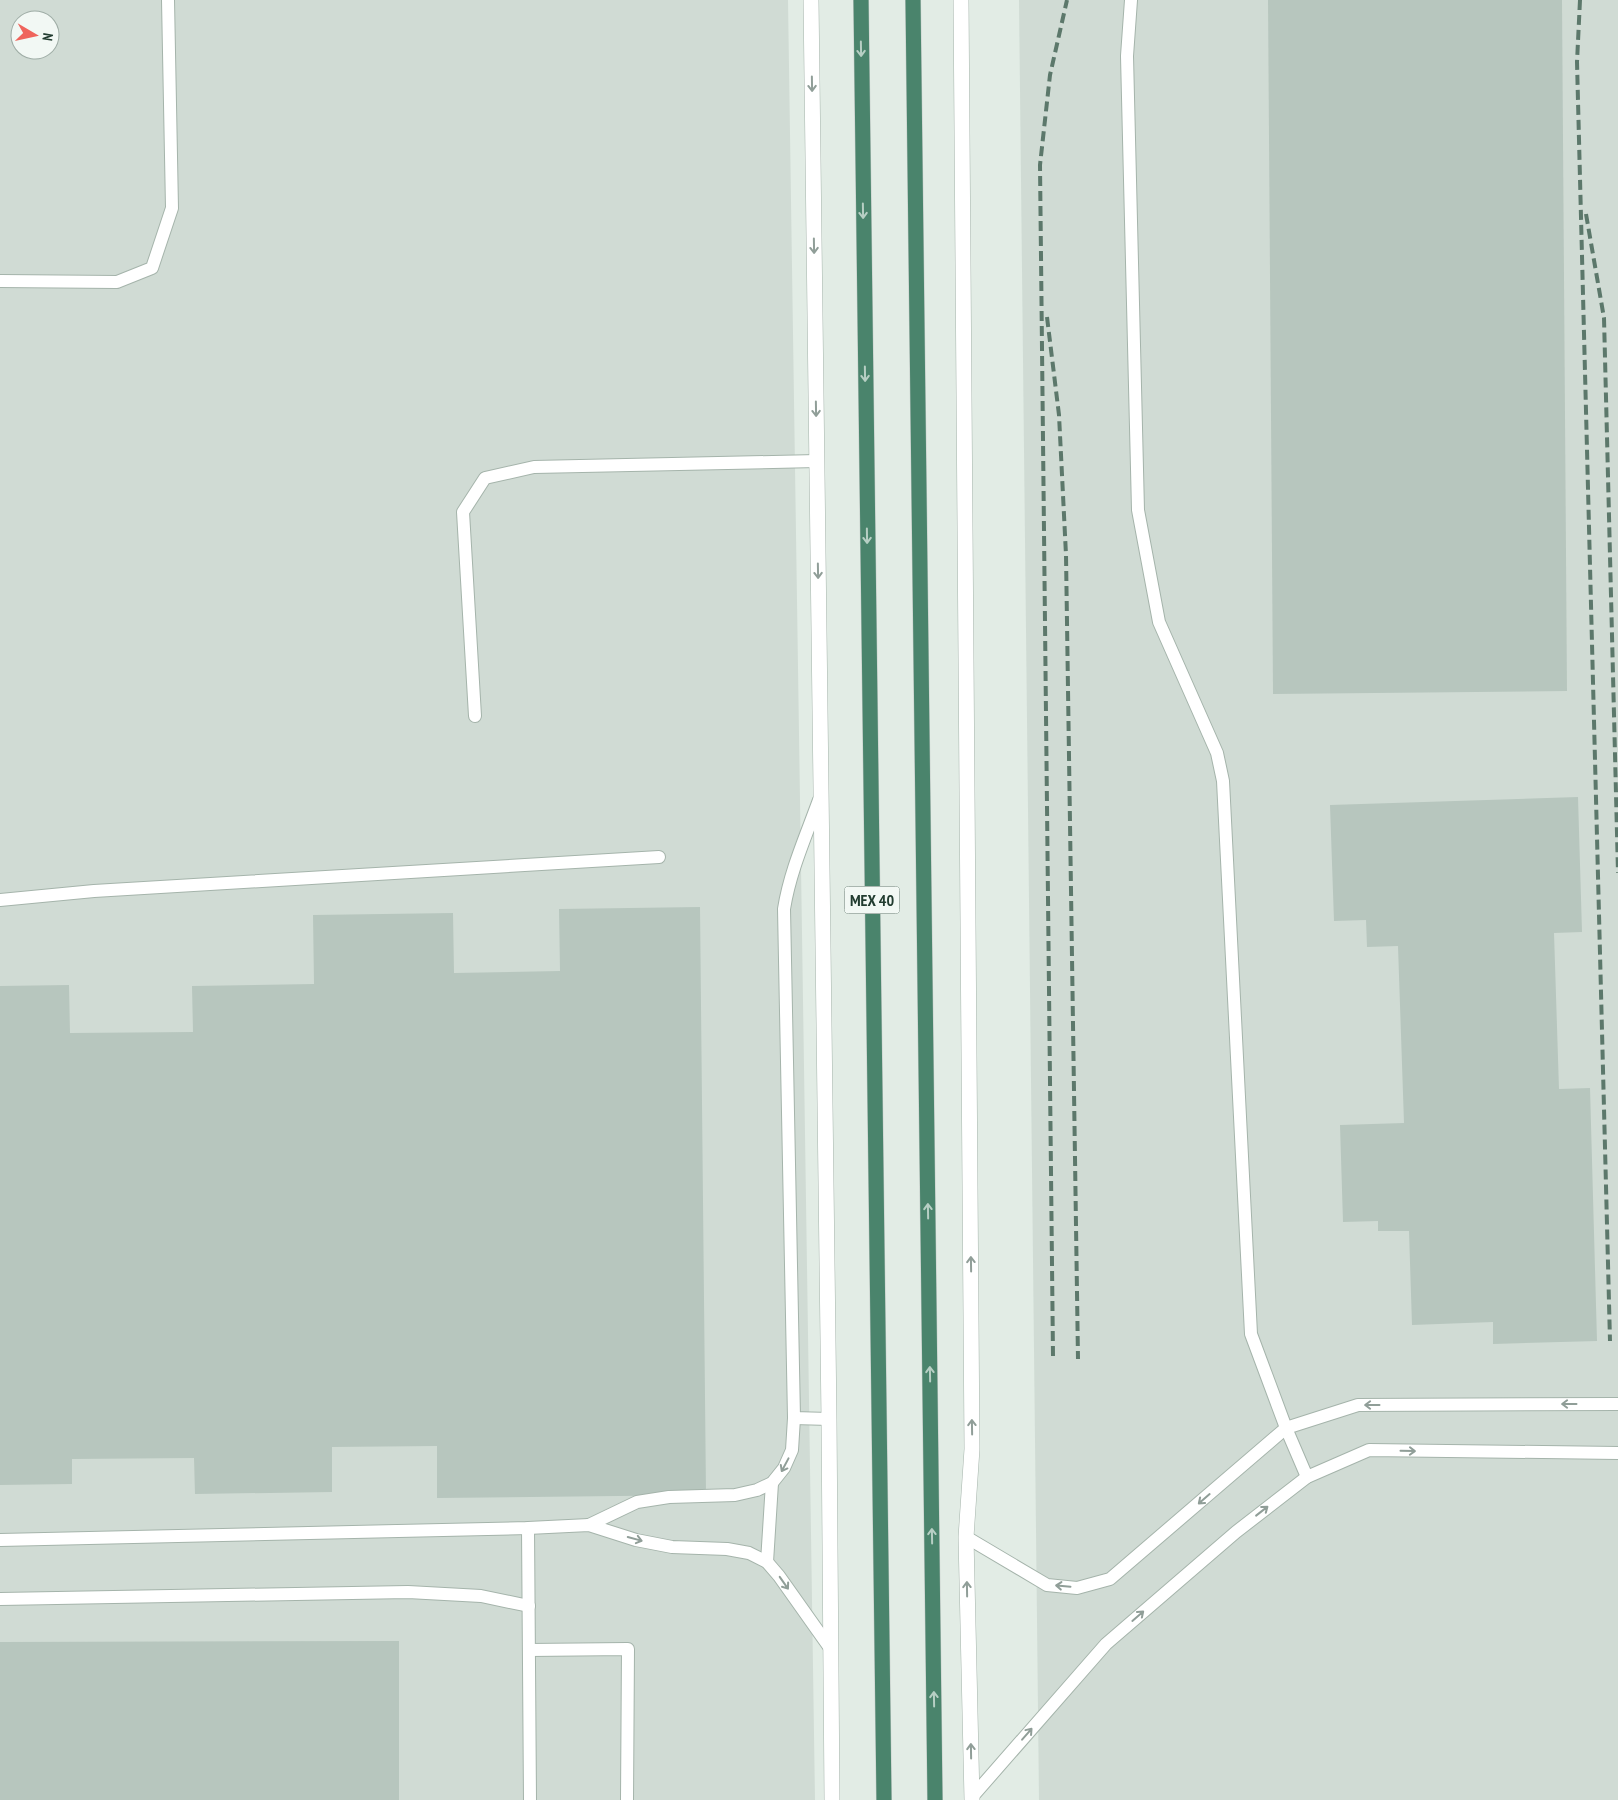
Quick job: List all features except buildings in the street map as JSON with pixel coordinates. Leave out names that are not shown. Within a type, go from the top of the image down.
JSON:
[{"type":"highway","name":"MEX 40","points":[[861,0],[884,1800]]},
{"type":"highway","name":"MEX 40","points":[[913,0],[935,1800]]},
{"type":"street","points":[[812,0],[832,1800]]},
{"type":"street","points":[[961,0],[972,1449],[966,1537],[972,1799]]},
{"type":"lane","points":[[0,281],[117,282],[152,268],[172,208],[168,0]]},
{"type":"lane","points":[[1131,0],[1127,56],[1138,510],[1159,622],[1218,752],[1224,781],[1251,1334],[1286,1428],[1307,1477]]},
{"type":"lane","points":[[475,716],[463,512],[485,478],[534,467],[816,461]]},
{"type":"lane","points":[[0,1540],[528,1528],[589,1524],[637,1502],[669,1497],[735,1496],[757,1490],[772,1483],[784,1468],[792,1450],[794,1418],[784,909],[796,862],[821,796]]},
{"type":"lane","points":[[0,900],[94,891],[659,857]]},
{"type":"lane","points":[[966,1537],[1047,1585],[1077,1588],[1110,1579],[1286,1428],[1358,1405],[1618,1404]]},
{"type":"lane","points":[[794,1418],[829,1419]]},
{"type":"lane","points":[[972,1799],[1106,1644],[1236,1532],[1307,1477],[1369,1450],[1618,1453]]},
{"type":"lane","points":[[767,1562],[772,1483]]},
{"type":"lane","points":[[589,1524],[636,1540],[672,1547],[727,1549],[749,1553],[767,1562],[780,1576],[830,1648]]},
{"type":"lane","points":[[528,1528],[530,1800]]},
{"type":"lane","points":[[0,1599],[408,1592],[481,1596],[529,1606]]},
{"type":"lane","points":[[529,1650],[628,1649],[627,1800]]},
{"type":"shaded area","points":[[0,0],[788,0],[815,1800],[0,1800]]},
{"type":"shaded area","points":[[1019,0],[1618,0],[1618,1800],[1039,1800]]},
{"type":"railway","points":[[1053,1356],[1040,165],[1050,75],[1067,0]]},
{"type":"railway","points":[[1580,0],[1577,62],[1610,1341]]},
{"type":"railway","points":[[1586,214],[1604,318],[1618,873]]},
{"type":"railway","points":[[1047,317],[1059,415],[1066,555],[1078,1359]]}]
